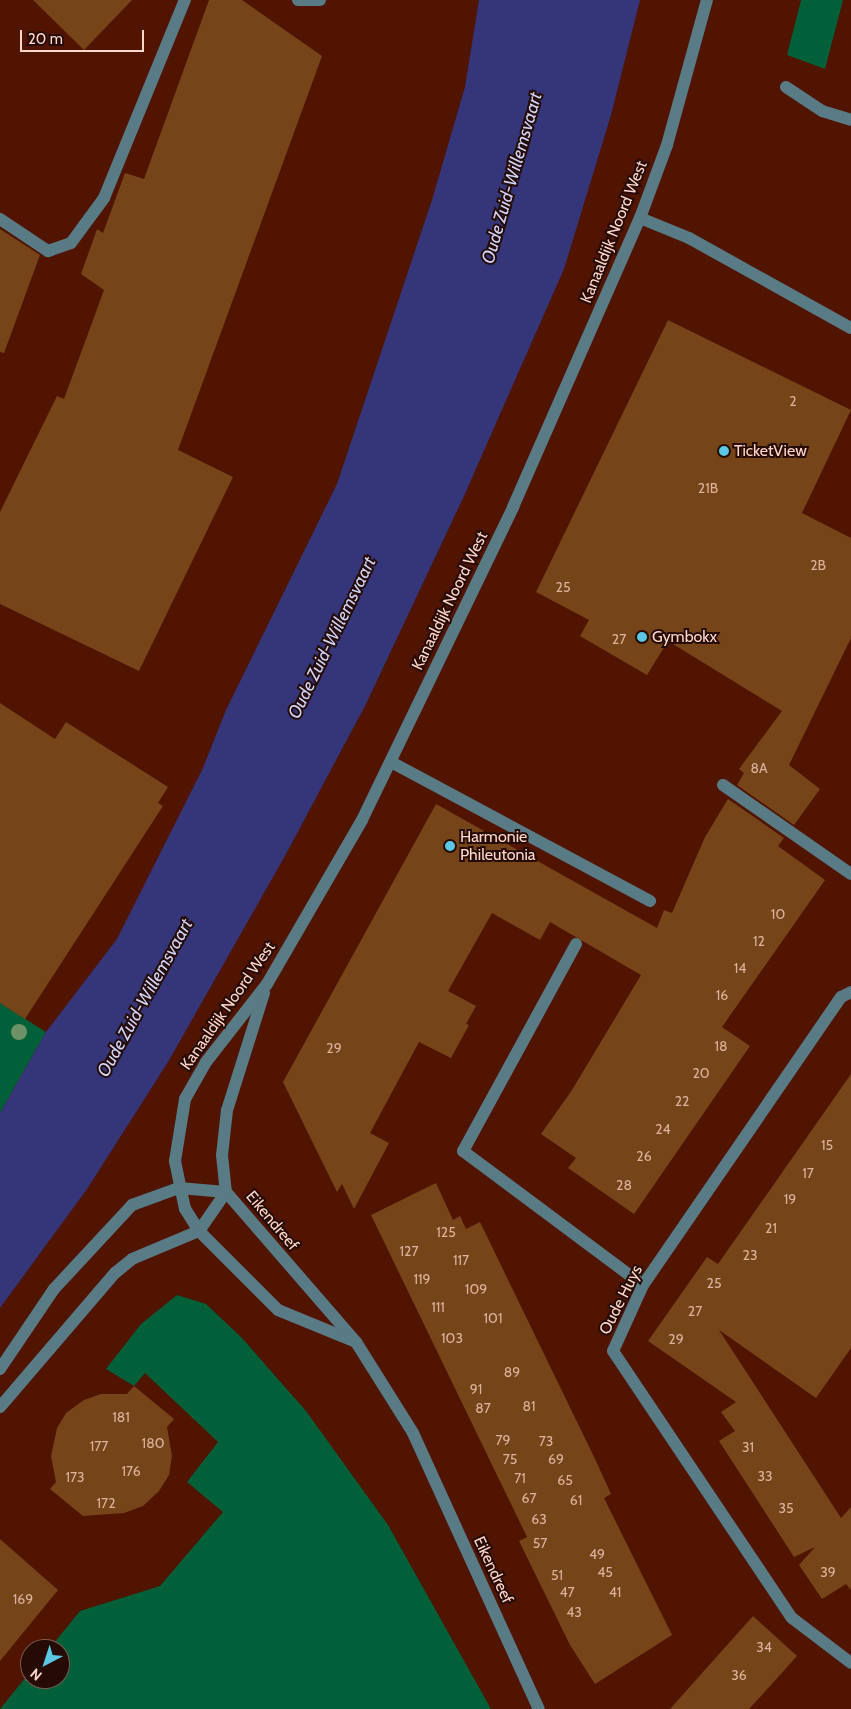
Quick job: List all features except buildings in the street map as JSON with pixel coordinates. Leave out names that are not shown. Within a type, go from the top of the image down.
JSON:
[{"type":"street","points":[[0,218],[48,251],[71,243],[104,198],[185,0]]},
{"type":"street","points":[[298,0],[301,3],[320,0]]},
{"type":"street","name":"Kanaaldijk Noord West","points":[[179,1188],[175,1161],[185,1099],[206,1062],[267,984],[391,762],[513,507],[640,218],[667,145],[707,0]]},
{"type":"street","points":[[786,87],[822,111],[851,120]]},
{"type":"street","points":[[640,218],[689,238],[851,328]]},
{"type":"street","points":[[391,762],[650,901]]},
{"type":"street","points":[[724,785],[851,874]]},
{"type":"street","points":[[576,944],[463,1151],[643,1285]]},
{"type":"street","name":"Eikendreef","points":[[267,984],[227,1110],[222,1156],[226,1192],[356,1342],[413,1433],[539,1709]]},
{"type":"street","name":"Oude Huys","points":[[851,992],[841,997],[643,1285],[613,1351],[792,1618],[851,1663]]},
{"type":"street","points":[[179,1188],[185,1209],[199,1231],[278,1310],[356,1342]]},
{"type":"street","points":[[0,1369],[54,1289],[91,1246],[132,1206],[179,1188],[226,1192],[199,1231],[132,1259],[115,1273],[0,1407]]},
{"type":"green space","points":[[801,0],[843,0],[825,69],[787,55]]},
{"type":"green space","points":[[0,1003],[46,1032],[0,1113]]},
{"type":"green space","points":[[177,1295],[206,1304],[242,1338],[306,1411],[388,1525],[491,1709],[0,1709],[20,1684],[20,1689],[70,1689],[70,1639],[57,1639],[80,1611],[160,1586],[223,1512],[187,1482],[218,1442],[145,1373],[134,1386],[106,1369],[141,1324]]},
{"type":"water","name":"Oude Zuid-Willemsvaart","points":[[479,0],[640,0],[611,115],[564,269],[464,496],[366,704],[286,854],[168,1062],[87,1189],[0,1308],[0,1113],[46,1032],[117,939],[203,768],[226,710],[337,484],[432,200],[465,87]]},
{"type":"place","name":"TicketView","points":[[724,451]]},
{"type":"place","name":"Gymbokx","points":[[642,637]]},
{"type":"place","name":"Harmonie Phileutonia","points":[[450,846]]}]
